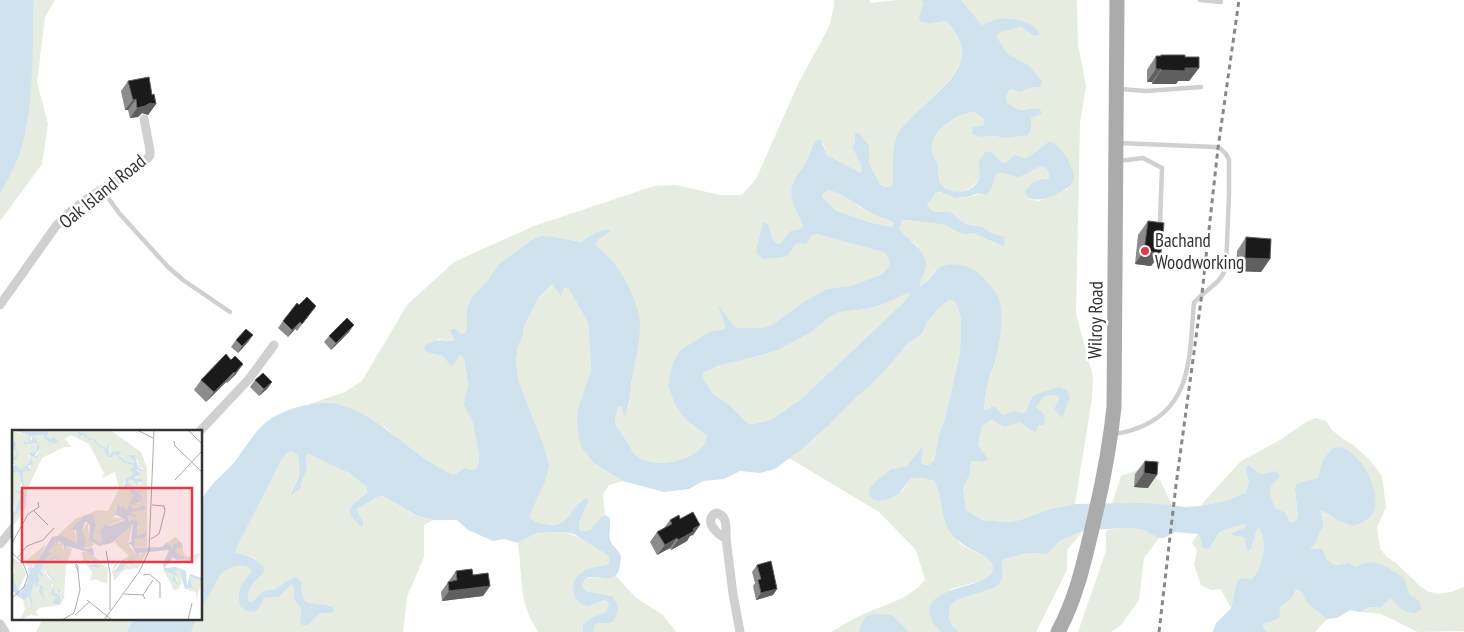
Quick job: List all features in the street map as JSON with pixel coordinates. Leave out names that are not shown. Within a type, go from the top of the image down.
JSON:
[{"type":"main road","name":"Wilroy Road","points":[[1058,632],[1074,596],[1089,542],[1107,462],[1114,407],[1117,0]]},
{"type":"street","name":"Oak Island Road","points":[[0,305],[56,226],[70,212],[147,159],[150,155],[144,120]]},
{"type":"street","points":[[201,430],[248,379],[274,345]]},
{"type":"street","points":[[0,544],[12,529]]},
{"type":"street","points":[[726,538],[740,632]]},
{"type":"street","points":[[0,624],[5,632]]},
{"type":"lane","points":[[1200,0],[1221,2]]},
{"type":"lane","points":[[1116,89],[1146,91],[1201,87]]},
{"type":"lane","points":[[1111,435],[1134,430],[1148,424],[1162,414],[1174,402],[1181,391],[1188,365],[1194,303],[1200,295],[1217,283],[1223,276],[1226,268],[1229,194],[1229,160],[1222,149],[1215,146],[1115,143]]},
{"type":"lane","points":[[1115,161],[1143,158],[1162,168],[1160,223]]},
{"type":"lane","points":[[102,189],[119,213],[168,267],[183,280],[230,312]]},
{"type":"shaded area","points":[[34,0],[55,0],[45,17],[37,82],[48,124],[42,164],[0,221],[0,194],[16,162],[26,129],[31,83]]},
{"type":"shaded area","points":[[834,0],[869,0],[871,3],[921,0],[925,4],[919,16],[928,24],[946,21],[958,36],[962,50],[960,63],[953,76],[908,121],[899,133],[894,151],[893,182],[891,187],[885,187],[880,184],[869,163],[869,146],[855,133],[855,141],[852,147],[862,168],[861,173],[827,155],[823,143],[811,148],[804,167],[793,182],[795,207],[803,226],[800,229],[790,231],[781,243],[778,244],[773,240],[768,224],[763,222],[756,250],[788,255],[797,243],[816,234],[883,252],[889,260],[889,266],[882,274],[851,286],[826,289],[802,303],[773,324],[761,328],[736,328],[719,307],[725,329],[709,332],[676,356],[671,368],[668,385],[685,419],[707,436],[705,443],[699,450],[673,462],[663,463],[644,460],[633,452],[617,426],[615,419],[619,406],[629,407],[632,379],[609,256],[595,245],[599,239],[610,232],[600,231],[581,242],[554,237],[499,264],[472,297],[467,308],[467,328],[465,334],[461,335],[450,331],[454,339],[453,341],[438,339],[426,352],[443,356],[454,364],[460,355],[464,358],[468,384],[465,405],[473,423],[479,456],[478,465],[474,470],[464,468],[454,475],[439,468],[384,427],[309,404],[345,392],[362,381],[407,305],[454,262],[534,226],[654,186],[676,185],[720,195],[742,195],[756,179],[799,82],[829,27]]},
{"type":"shaded area","points":[[961,0],[1077,0],[1078,45],[1086,86],[1080,123],[1076,314],[1093,377],[1092,398],[1075,504],[1050,509],[1020,520],[1007,522],[983,520],[966,510],[963,488],[970,474],[971,462],[984,462],[978,445],[982,426],[991,420],[1005,427],[1036,408],[1041,399],[1046,396],[1030,400],[1028,411],[1025,413],[1014,411],[1003,415],[984,410],[988,382],[994,366],[935,270],[923,285],[920,286],[919,281],[926,270],[918,246],[904,236],[899,229],[902,221],[906,220],[946,225],[954,230],[973,233],[1003,247],[1003,237],[983,227],[966,224],[950,212],[931,210],[927,205],[936,192],[959,198],[968,197],[990,190],[996,174],[1002,172],[1018,178],[1043,166],[1050,171],[1049,179],[1029,199],[1038,201],[1068,189],[1049,141],[1033,154],[1006,163],[1002,162],[992,152],[979,161],[980,176],[969,189],[958,192],[947,189],[942,185],[932,147],[935,137],[946,125],[967,112],[973,112],[984,120],[981,137],[995,136],[1004,138],[1031,130],[1031,118],[1039,108],[1020,110],[1007,103],[1006,96],[1010,89],[1021,92],[1029,88],[1040,87],[1029,65],[1008,54],[996,36],[1001,32],[1021,27],[1034,36],[1039,32],[996,19],[982,25]],"holes":[[[1067,390],[1059,400],[1059,396],[1048,395]]]},
{"type":"shaded area","points":[[829,190],[844,195],[865,210],[894,224],[891,227],[868,222],[835,210],[822,196],[822,193]]},
{"type":"shaded area","points":[[552,284],[561,295],[564,287],[568,288],[588,322],[591,370],[579,405],[595,464],[623,481],[609,485],[603,494],[605,515],[590,530],[580,531],[579,523],[588,503],[580,501],[573,513],[564,522],[543,524],[530,519],[542,441],[519,382],[516,362],[518,346],[523,336],[524,326],[539,297]]},
{"type":"shaded area","points":[[908,293],[910,295],[904,302],[801,399],[771,420],[753,424],[747,423],[730,405],[713,394],[704,380],[704,372],[720,365],[776,351],[810,333],[830,317],[840,312],[867,309]]},
{"type":"shaded area","points":[[949,300],[954,301],[958,307],[961,319],[960,353],[934,461],[930,465],[922,464],[920,461],[923,450],[921,449],[907,466],[892,469],[902,492],[911,478],[934,481],[938,488],[943,513],[960,544],[989,559],[994,566],[993,572],[990,577],[984,580],[951,589],[930,618],[941,632],[909,632],[892,615],[859,628],[858,632],[831,632],[862,615],[905,596],[919,587],[925,580],[916,550],[879,512],[789,458],[806,446],[875,381],[907,344],[922,334],[927,322]]},
{"type":"shaded area","points":[[1316,418],[1326,421],[1332,430],[1369,459],[1382,476],[1386,507],[1377,527],[1380,549],[1387,557],[1429,592],[1439,594],[1464,587],[1464,631],[1418,632],[1381,614],[1360,612],[1370,607],[1380,608],[1391,597],[1410,595],[1404,578],[1357,567],[1349,563],[1335,565],[1309,549],[1317,541],[1324,526],[1321,510],[1338,520],[1353,454],[1340,447],[1332,448],[1322,461],[1318,478],[1295,490],[1298,517],[1293,522],[1289,521],[1286,513],[1275,508],[1270,494],[1271,486],[1279,478],[1275,471],[1261,474],[1248,465],[1245,469],[1249,482],[1245,493],[1226,501],[1200,506],[1241,461],[1280,440],[1306,422]]},
{"type":"shaded area","points":[[292,450],[298,456],[299,471],[291,492],[301,488],[302,480],[307,470],[306,457],[308,454],[349,473],[367,487],[368,493],[352,505],[357,512],[357,509],[377,497],[383,496],[414,515],[433,520],[424,525],[424,557],[407,597],[403,632],[191,632],[196,620],[202,620],[202,608],[221,574],[236,566],[245,566],[252,569],[251,573],[243,581],[240,606],[264,598],[279,597],[292,584],[294,586],[294,599],[301,609],[300,620],[308,625],[320,613],[331,613],[330,605],[313,604],[306,601],[303,598],[302,582],[290,579],[275,589],[263,591],[253,601],[249,602],[248,594],[250,590],[263,574],[255,558],[235,554],[282,459]]},
{"type":"shaded area","points":[[1141,469],[1160,480],[1172,505],[1112,504],[1121,476]]},
{"type":"shaded area","points":[[1244,524],[1246,525],[1245,528],[1232,534],[1244,537],[1246,548],[1252,547],[1257,529],[1259,528],[1263,537],[1263,560],[1260,569],[1252,579],[1241,578],[1237,580],[1231,608],[1221,589],[1211,590],[1201,585],[1194,565],[1197,550],[1192,543],[1198,534],[1212,546],[1221,532]]},
{"type":"shaded area","points":[[1120,528],[1141,529],[1159,538],[1144,558],[1139,600],[1121,625],[1111,632],[1078,632],[1106,551],[1106,530]]},
{"type":"shaded area","points":[[1083,531],[1067,550],[1067,570],[1036,632],[959,632],[953,626],[949,618],[950,606],[959,599],[999,585],[1003,577],[1002,562],[1004,559],[1028,553],[1047,554],[1061,540]]},
{"type":"shaded area","points":[[561,532],[574,535],[586,541],[609,557],[609,564],[586,569],[577,576],[591,606],[604,600],[609,605],[606,612],[590,618],[583,625],[583,632],[538,632],[529,616],[523,596],[518,543],[537,533]]},
{"type":"shaded area","points":[[616,576],[636,598],[663,615],[676,632],[593,632],[595,625],[598,623],[610,623],[612,596],[586,591],[582,586],[583,581],[595,577],[608,578]]},
{"type":"shaded area","points":[[1296,589],[1302,592],[1308,604],[1327,619],[1315,632],[1267,632],[1263,624],[1292,598]]},
{"type":"shaded area","points":[[42,620],[133,620],[127,632],[36,632]]},
{"type":"water","points":[[0,0],[34,0],[30,105],[27,126],[16,163],[0,194]]},
{"type":"water","points":[[921,0],[961,0],[982,25],[997,19],[1022,21],[1033,26],[1040,35],[1034,36],[1021,27],[1001,32],[996,36],[1008,54],[1029,65],[1042,82],[1040,87],[1029,88],[1021,92],[1010,89],[1006,96],[1007,103],[1020,110],[1039,108],[1042,113],[1031,118],[1031,130],[1028,135],[1004,138],[995,136],[981,137],[973,134],[972,127],[983,126],[984,120],[972,112],[953,120],[939,131],[932,146],[942,185],[949,190],[959,192],[973,187],[978,181],[980,175],[979,162],[985,152],[992,152],[1002,162],[1006,163],[1015,155],[1024,158],[1033,154],[1049,141],[1065,154],[1074,176],[1070,186],[1057,194],[1033,199],[1028,197],[1025,191],[1036,182],[1049,179],[1049,171],[1043,166],[1018,178],[998,173],[987,195],[979,193],[956,198],[936,192],[927,205],[931,210],[950,212],[966,224],[983,227],[990,232],[1004,237],[1004,247],[973,233],[965,234],[946,225],[906,220],[902,221],[899,229],[920,250],[925,260],[926,269],[920,286],[941,267],[956,264],[976,271],[996,293],[1001,310],[1001,329],[994,365],[988,381],[984,410],[994,406],[1003,415],[1014,411],[1025,413],[1034,396],[1059,387],[1067,390],[1070,397],[1062,418],[1054,409],[1059,400],[1058,396],[1047,396],[1041,400],[1036,408],[1044,414],[1045,422],[1043,425],[1038,425],[1036,433],[1020,422],[1005,427],[991,420],[982,426],[978,445],[988,459],[984,462],[971,462],[970,474],[963,488],[966,510],[983,520],[1007,522],[1020,520],[1050,509],[1075,504],[1142,503],[1184,507],[1200,506],[1226,501],[1245,493],[1249,482],[1245,469],[1248,465],[1261,474],[1275,471],[1279,473],[1279,478],[1271,486],[1270,494],[1275,508],[1286,513],[1289,521],[1293,522],[1298,517],[1296,484],[1318,478],[1322,461],[1332,448],[1340,447],[1356,457],[1369,475],[1375,496],[1375,506],[1368,519],[1352,526],[1321,510],[1324,526],[1317,541],[1310,549],[1322,549],[1327,560],[1335,565],[1349,563],[1357,567],[1370,562],[1390,569],[1404,578],[1410,595],[1420,602],[1421,609],[1416,613],[1407,612],[1399,607],[1391,598],[1380,608],[1370,607],[1360,612],[1350,610],[1337,618],[1327,619],[1308,604],[1302,592],[1296,589],[1292,598],[1280,608],[1279,618],[1263,624],[1267,632],[1213,632],[1216,623],[1231,608],[1237,580],[1241,578],[1252,579],[1258,570],[1264,548],[1263,537],[1259,528],[1249,551],[1246,548],[1244,537],[1231,534],[1244,528],[1246,525],[1244,524],[1219,533],[1212,545],[1207,549],[1202,547],[1201,538],[1198,534],[1175,532],[1164,538],[1159,538],[1141,529],[1120,528],[1083,531],[1061,540],[1047,554],[1028,553],[1004,559],[1002,562],[1003,577],[999,585],[959,599],[950,606],[950,621],[959,632],[941,632],[930,616],[930,605],[947,592],[983,580],[991,574],[992,563],[984,556],[962,544],[950,532],[934,481],[911,478],[900,492],[886,500],[874,500],[869,495],[870,488],[876,481],[892,469],[907,466],[921,448],[923,450],[922,464],[929,465],[934,461],[960,353],[961,319],[958,307],[954,301],[949,300],[940,307],[927,322],[922,334],[907,344],[875,381],[806,446],[775,469],[760,473],[740,471],[724,479],[703,481],[689,489],[664,492],[623,481],[595,464],[582,448],[577,418],[579,405],[591,370],[588,322],[568,288],[564,288],[561,296],[552,284],[539,297],[524,326],[523,336],[518,346],[516,362],[519,382],[542,441],[549,465],[545,481],[530,518],[544,524],[553,525],[560,523],[586,498],[588,503],[579,523],[580,531],[590,530],[605,515],[609,517],[610,540],[621,557],[618,573],[608,578],[589,577],[582,586],[586,591],[612,596],[618,606],[618,610],[611,623],[598,623],[595,625],[593,632],[583,632],[583,625],[590,618],[606,612],[609,605],[604,600],[590,606],[582,605],[574,596],[573,584],[577,576],[586,569],[609,564],[609,557],[574,534],[561,532],[537,533],[518,543],[504,539],[493,541],[468,530],[457,520],[433,520],[415,515],[383,496],[377,497],[357,509],[363,521],[363,526],[361,527],[351,516],[349,510],[352,505],[367,493],[367,487],[349,473],[308,454],[306,457],[307,470],[302,480],[301,488],[291,495],[298,478],[299,469],[298,456],[292,451],[287,453],[282,459],[235,553],[255,559],[264,568],[263,574],[254,583],[248,594],[249,602],[253,601],[263,591],[275,589],[296,577],[302,582],[302,594],[306,601],[333,607],[334,611],[331,613],[320,613],[308,625],[302,625],[300,621],[301,609],[294,599],[294,587],[292,584],[279,597],[264,598],[257,611],[248,612],[240,606],[239,596],[244,580],[251,573],[251,569],[244,566],[232,567],[221,574],[202,608],[202,500],[214,482],[232,465],[252,437],[272,418],[300,407],[320,403],[337,404],[353,409],[368,417],[424,458],[454,475],[464,468],[474,470],[478,465],[479,456],[473,423],[464,405],[468,384],[464,358],[460,355],[451,366],[443,356],[426,352],[424,346],[434,341],[453,341],[454,339],[450,331],[452,329],[465,334],[467,328],[467,308],[472,297],[499,264],[535,238],[543,236],[581,242],[598,232],[610,230],[595,245],[613,261],[624,278],[637,307],[640,324],[629,402],[624,416],[622,406],[619,406],[615,419],[617,426],[633,452],[644,460],[663,463],[673,462],[699,450],[705,443],[707,436],[685,419],[675,404],[668,385],[671,368],[681,350],[709,332],[725,329],[718,305],[736,328],[761,328],[773,324],[802,303],[826,289],[851,286],[882,274],[889,266],[889,260],[883,252],[816,234],[811,236],[806,244],[797,243],[788,255],[782,257],[763,259],[757,254],[756,250],[763,222],[768,224],[773,240],[778,244],[781,243],[790,231],[800,229],[803,226],[791,192],[796,177],[803,168],[817,140],[821,140],[827,155],[861,173],[862,168],[852,147],[855,141],[855,133],[859,133],[869,146],[869,163],[880,184],[885,187],[891,187],[893,182],[894,150],[899,132],[944,87],[960,63],[962,50],[958,36],[946,21],[928,24],[920,21],[919,16],[924,4]],"holes":[[[829,190],[870,212],[888,219],[894,224],[891,227],[868,222],[835,210],[822,196],[822,194]],[[908,293],[910,295],[801,399],[771,420],[753,424],[747,423],[730,405],[713,394],[704,380],[704,372],[720,365],[776,351],[810,333],[830,317],[840,312],[867,309]]]},
{"type":"water","points":[[872,614],[892,615],[909,632],[858,632],[865,617]]},
{"type":"water","points":[[133,620],[196,620],[191,632],[127,632]]},
{"type":"building","points":[[1156,56],[1199,57],[1199,68],[1185,68],[1185,71],[1156,69]]},
{"type":"building","points":[[149,77],[152,95],[154,94],[156,104],[150,103],[137,108],[136,99],[133,100],[128,81]]},
{"type":"building","points":[[1148,221],[1164,223],[1161,253],[1144,251]]},
{"type":"building","points":[[1246,237],[1271,239],[1270,259],[1245,258]]},
{"type":"building","points":[[307,297],[316,306],[302,324],[300,322],[292,330],[283,321],[297,303],[299,305]]},
{"type":"building","points":[[347,318],[354,325],[336,343],[329,336]]},
{"type":"building","points":[[246,329],[253,335],[242,346],[236,340]]},
{"type":"building","points":[[226,354],[231,360],[235,356],[243,364],[214,392],[201,380]]},
{"type":"building","points":[[263,373],[272,382],[264,389],[255,380]]},
{"type":"building","points":[[1145,461],[1158,462],[1157,475],[1144,473]]},
{"type":"building","points":[[693,512],[700,525],[693,529],[694,531],[665,545],[657,532],[672,524],[670,520],[679,515],[680,519]]},
{"type":"building","points":[[771,561],[777,589],[761,593],[758,580],[761,579],[757,565]]},
{"type":"building","points":[[472,569],[473,575],[488,573],[490,586],[449,591],[448,582],[457,580],[456,571]]},
{"type":"railway","points":[[1159,632],[1176,485],[1202,293],[1218,148],[1239,0]]},
{"type":"place","name":"Bachand Woodworking","points":[[1145,251]]}]
